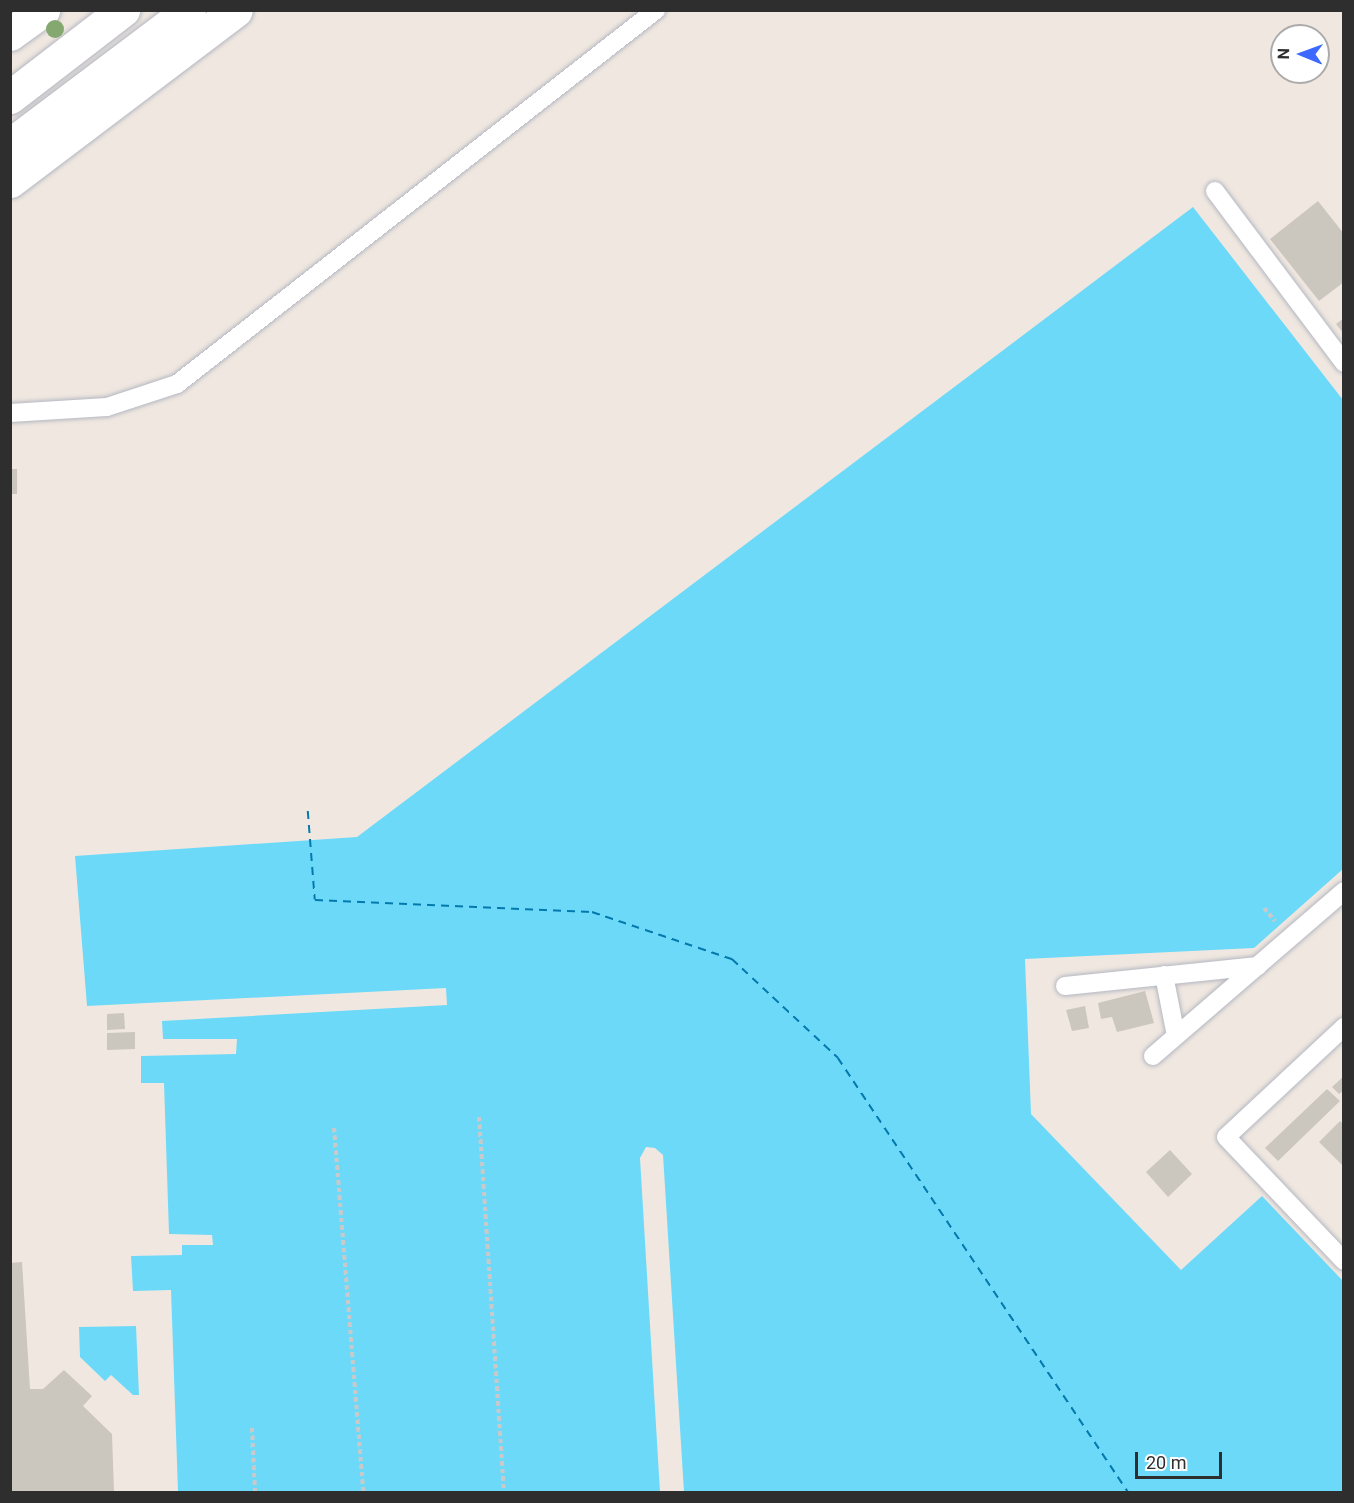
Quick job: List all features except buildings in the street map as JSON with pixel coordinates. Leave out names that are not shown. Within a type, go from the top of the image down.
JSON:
[{"type":"street","points":[[10,34],[43,10]]},
{"type":"street","points":[[10,97],[123,10]]},
{"type":"street","points":[[10,145],[189,10]]},
{"type":"street","points":[[10,181],[236,10]]},
{"type":"lane","points":[[10,413],[107,407],[177,384],[656,10]]},
{"type":"lane","points":[[1215,191],[1344,363]]},
{"type":"lane","points":[[1153,1056],[1344,891]]},
{"type":"lane","points":[[1065,986],[1258,966]]},
{"type":"lane","points":[[1164,975],[1176,1036]]},
{"type":"lane","points":[[1344,1027],[1226,1137],[1344,1261]]},
{"type":"path","points":[[478,1117],[504,1492]]},
{"type":"path","points":[[334,1128],[363,1492]]},
{"type":"path","points":[[252,1428],[255,1492]]},
{"type":"water","points":[[1193,207],[1343,400],[1343,869],[1254,948],[1025,959],[1031,1114],[1181,1270],[1262,1196],[1343,1281],[1343,1492],[684,1492],[663,1155],[655,1148],[646,1147],[640,1158],[660,1492],[178,1492],[171,1290],[133,1291],[131,1256],[182,1255],[182,1245],[213,1245],[212,1235],[169,1234],[164,1083],[141,1083],[141,1056],[236,1054],[237,1039],[163,1039],[162,1021],[447,1005],[446,988],[87,1006],[75,856],[357,837]]},
{"type":"water","points":[[136,1326],[139,1395],[133,1395],[111,1375],[105,1381],[80,1357],[79,1327]]},
{"type":"ferry route","points":[[308,811],[315,900],[592,912],[732,959],[838,1058],[1128,1492]]}]
